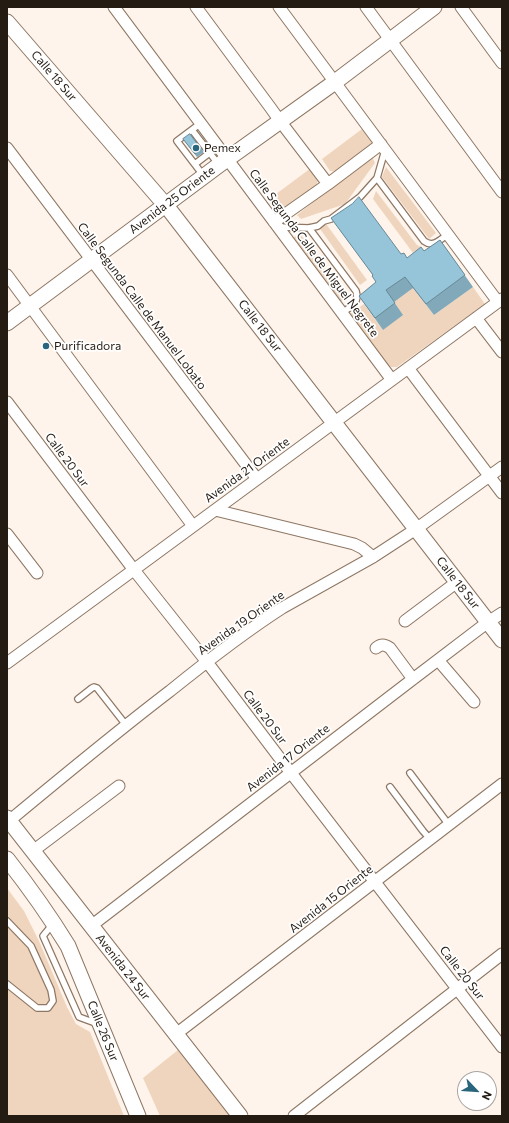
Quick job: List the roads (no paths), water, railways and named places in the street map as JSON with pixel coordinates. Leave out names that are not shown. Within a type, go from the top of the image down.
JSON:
[{"type":"main road","name":"Avenida 25 Oriente","points":[[7,323],[166,206],[223,162],[335,82],[434,7]]},
{"type":"main road","name":"Calle 18 Sur","points":[[7,22],[166,206],[502,640]]},
{"type":"main road","name":"Avenida 24 Sur","points":[[8,819],[240,1116]]},
{"type":"main road","points":[[7,859],[54,923]]},
{"type":"main road","name":"Calle 26 Sur","points":[[54,923],[68,946],[138,1116]]},
{"type":"street","name":"Calle Segunda Calle de Miguel Negrete","points":[[114,7],[196,127],[223,162],[276,224],[392,380]]},
{"type":"street","points":[[196,7],[328,184]]},
{"type":"street","points":[[279,7],[448,234],[500,300]]},
{"type":"street","points":[[366,7],[502,192]]},
{"type":"street","points":[[461,7],[502,63]]},
{"type":"street","points":[[276,224],[328,184],[383,147]]},
{"type":"street","name":"Calle Segunda Calle de Manuel Lobato","points":[[7,148],[257,479]]},
{"type":"street","points":[[7,275],[193,526]]},
{"type":"street","name":"Avenida 21 Oriente","points":[[7,663],[500,300]]},
{"type":"street","points":[[476,318],[502,352]]},
{"type":"street","points":[[408,368],[502,494]]},
{"type":"street","name":"Calle 20 Sur","points":[[7,402],[134,570],[207,662],[502,1047]]},
{"type":"street","name":"Avenida 19 Oriente","points":[[8,819],[207,662],[282,608],[373,557],[416,529],[502,467]]},
{"type":"street","points":[[215,510],[354,544],[362,548],[373,557]]},
{"type":"street","points":[[7,534],[37,573]]},
{"type":"street","points":[[405,621],[457,582]]},
{"type":"street","name":"Avenida 17 Oriente","points":[[91,926],[413,679],[502,613]]},
{"type":"street","points":[[376,648],[381,644],[390,648],[413,679]]},
{"type":"street","points":[[438,660],[474,702]]},
{"type":"street","name":"Avenida 15 Oriente","points":[[176,1034],[502,784]]},
{"type":"street","points":[[33,851],[119,786]]},
{"type":"street","points":[[294,1116],[502,954]]},
{"type":"lane","points":[[196,127],[177,141],[204,177]]},
{"type":"lane","points":[[276,224],[309,228],[318,226],[324,221],[330,219],[360,197],[377,178],[383,147]]},
{"type":"lane","points":[[195,164],[214,149]]},
{"type":"lane","points":[[377,178],[424,241],[428,244],[437,243],[448,234]]},
{"type":"lane","points":[[309,228],[356,291],[357,301],[354,305],[342,313]]},
{"type":"lane","points":[[78,699],[92,688],[97,688],[126,725]]},
{"type":"lane","points":[[410,773],[449,825]]},
{"type":"lane","points":[[390,787],[430,839]]},
{"type":"lane","points":[[7,921],[31,946],[51,990],[54,1001],[48,1008],[37,1008],[7,984]]},
{"type":"lane","points":[[54,923],[42,936],[79,1017],[101,1025]]},
{"type":"place","name":"Pemex","points":[[196,148]]},
{"type":"place","name":"Purificadora","points":[[46,346]]}]
